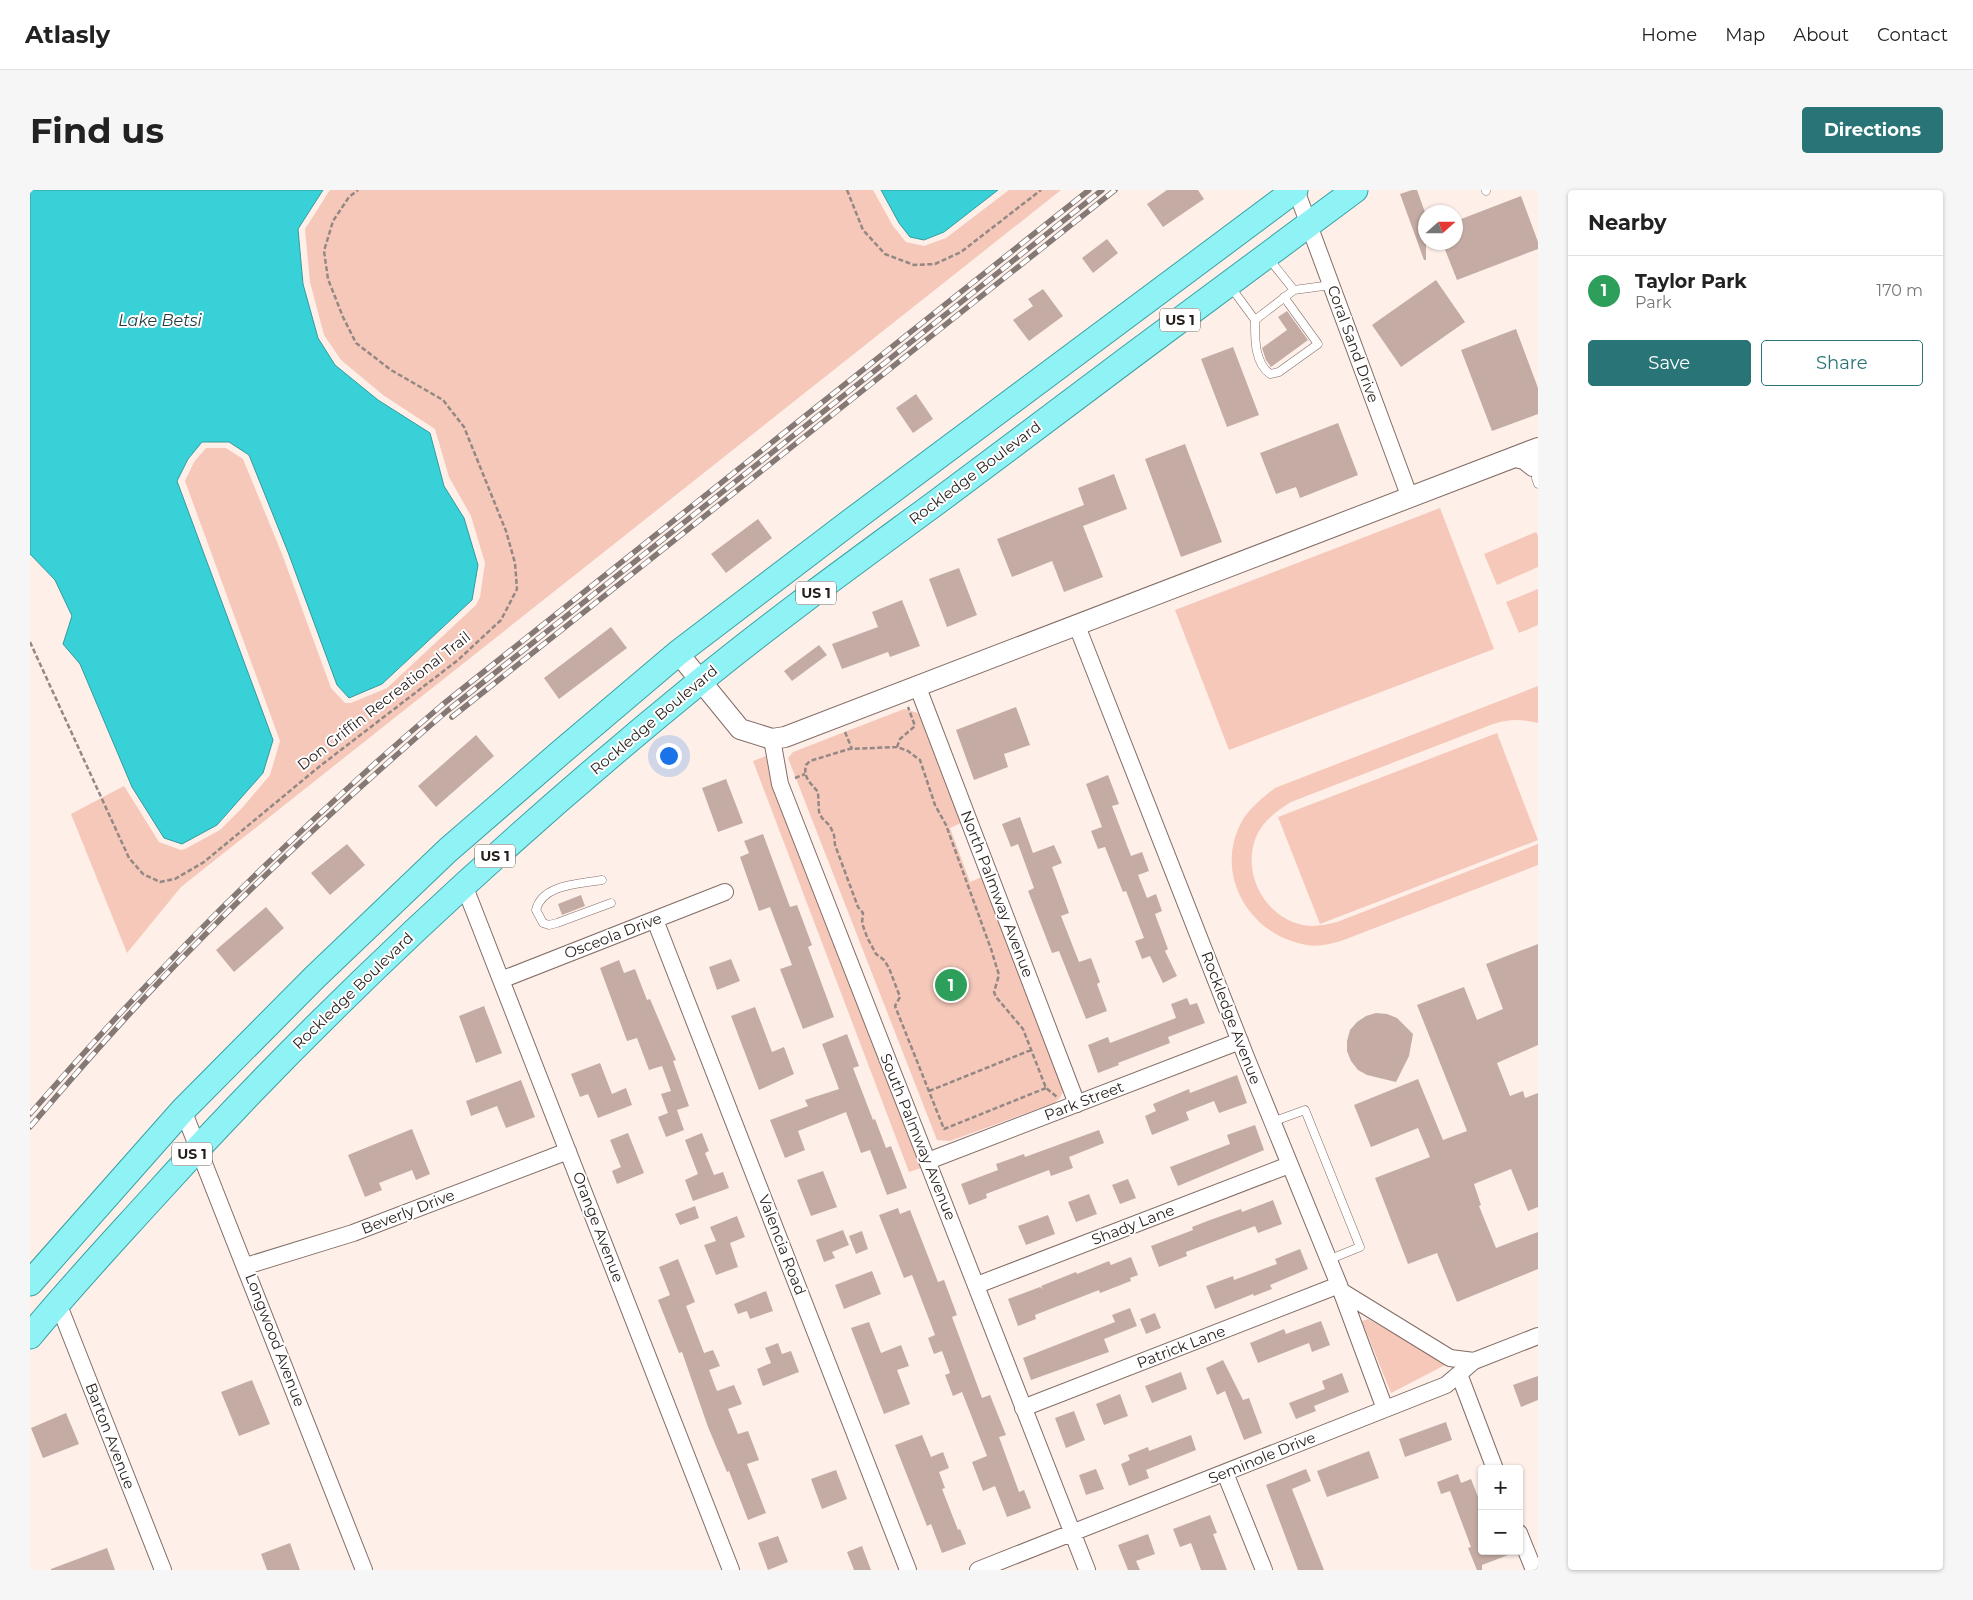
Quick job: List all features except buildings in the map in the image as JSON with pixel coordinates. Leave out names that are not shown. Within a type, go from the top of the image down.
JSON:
[{"type":"main road","name":"US 1","points":[[30,1283],[184,1110],[315,977],[448,850],[678,653],[1295,190]]},
{"type":"main road","name":"Rockledge Boulevard","points":[[30,1336],[58,1302],[197,1148],[329,1012],[464,885],[572,789],[701,680],[1355,190]]},
{"type":"main road","points":[[1059,410],[1060,398],[1065,384],[1094,339]]},
{"type":"main road","points":[[1005,451],[1026,417],[1031,401],[1029,388]]},
{"type":"main road","points":[[464,885],[464,867],[484,819]]},
{"type":"main road","points":[[420,926],[439,890],[445,874],[448,850]]},
{"type":"street","name":"Coral Sand Drive","points":[[1295,190],[1410,498]]},
{"type":"street","points":[[678,653],[740,729],[779,738],[1077,626],[1508,460],[1537,452]]},
{"type":"street","name":"Rockledge Avenue","points":[[1077,626],[1289,1165],[1340,1288],[1385,1409]]},
{"type":"street","name":"North Palmway Avenue","points":[[917,685],[1077,1104]]},
{"type":"street","name":"South Palmway Avenue","points":[[779,738],[780,784],[1087,1570]]},
{"type":"street","name":"Orange Avenue","points":[[464,885],[731,1570]]},
{"type":"street","name":"Osceola Drive","points":[[501,980],[725,892]]},
{"type":"street","name":"Valencia Road","points":[[655,920],[908,1570]]},
{"type":"street","name":"Park Street","points":[[928,1161],[1240,1041]]},
{"type":"street","name":"Longwood Avenue","points":[[184,1110],[197,1148],[246,1266],[364,1570]]},
{"type":"street","name":"Beverly Drive","points":[[246,1266],[352,1233],[568,1151]]},
{"type":"street","name":"Shady Lane","points":[[977,1285],[1289,1165]]},
{"type":"street","points":[[1340,1288],[1450,1358],[1474,1361]]},
{"type":"street","name":"Patrick Lane","points":[[1023,1408],[1340,1288]]},
{"type":"street","name":"Barton Avenue","points":[[58,1302],[163,1570]]},
{"type":"street","name":"Seminole Drive","points":[[978,1570],[1446,1385],[1474,1361],[1538,1336]]},
{"type":"street","points":[[1458,1374],[1493,1465]]},
{"type":"street","points":[[1225,1473],[1264,1570]]},
{"type":"street","points":[[1523,1542],[1534,1570]]},
{"type":"lane","points":[[1266,256],[1294,290]]},
{"type":"lane","points":[[1229,284],[1254,320],[1256,348],[1263,369],[1270,374],[1279,372],[1318,344],[1284,297]]},
{"type":"lane","points":[[1254,320],[1294,290],[1331,285]]},
{"type":"lane","points":[[1537,452],[1537,481]]},
{"type":"lane","points":[[1508,460],[1537,481]]},
{"type":"lane","points":[[602,880],[554,890],[543,896],[538,902],[536,910],[543,923],[549,924],[557,923],[611,903]]},
{"type":"lane","points":[[1272,1122],[1305,1110],[1360,1247],[1328,1260]]},
{"type":"path","name":"Don Griffin Recreational Trail","points":[[30,642],[129,858],[143,874],[160,882],[175,879],[204,862],[320,766],[458,660],[502,620],[517,589],[515,563],[506,531],[464,427],[443,400],[391,370],[356,343],[343,318],[328,279],[324,251],[333,221],[348,197],[358,190]]},
{"type":"path","points":[[846,190],[863,230],[885,254],[914,265],[935,264],[961,252],[1041,190]]},
{"type":"path","points":[[897,747],[900,739],[915,726],[906,704]]},
{"type":"path","points":[[844,729],[852,749]]},
{"type":"path","points":[[1046,1088],[944,1129],[895,1006],[900,997],[889,968],[884,960],[876,954],[867,937],[862,923],[863,913],[858,908],[835,844],[834,835],[830,826],[819,812],[818,792],[807,781],[805,775],[806,765],[810,761],[852,749],[897,747],[908,751],[920,760],[935,805],[946,825],[994,958],[999,975],[994,992],[996,997],[1023,1028],[1046,1088],[1060,1098]]},
{"type":"path","points":[[929,1091],[1031,1050]]},
{"type":"shaded area","points":[[330,190],[873,190],[893,226],[906,242],[924,246],[946,238],[1009,190],[1061,190],[181,887],[127,953],[71,814],[124,786],[159,842],[181,850],[185,849],[220,830],[243,807],[270,775],[280,741],[185,481],[194,462],[206,448],[226,448],[243,459],[282,554],[331,688],[345,703],[351,703],[387,688],[476,605],[480,597],[485,563],[471,516],[449,477],[435,429],[383,395],[341,360],[324,335],[310,282],[305,229]]},
{"type":"shaded area","points":[[1440,508],[1494,649],[1229,750],[1175,610]]},
{"type":"shaded area","points":[[1536,532],[1538,536],[1538,567],[1497,585],[1484,554]]},
{"type":"shaded area","points":[[1538,589],[1538,625],[1519,633],[1506,602]]},
{"type":"shaded area","points":[[1538,686],[1538,723],[1515,720],[1493,724],[1291,802],[1262,826],[1252,850],[1252,864],[1259,890],[1275,911],[1286,919],[1299,924],[1313,926],[1337,922],[1538,844],[1538,865],[1341,941],[1328,944],[1311,946],[1288,940],[1270,930],[1255,918],[1244,903],[1236,885],[1232,866],[1233,847],[1242,821],[1264,796],[1275,788]]},
{"type":"shaded area","points":[[904,709],[918,713],[961,823],[950,828],[970,882],[982,877],[1065,1087],[1060,1098],[1054,1103],[950,1141],[937,1140],[788,758],[793,752]]},
{"type":"shaded area","points":[[1497,733],[1538,840],[1320,924],[1278,817]]},
{"type":"shaded area","points":[[766,756],[772,787],[921,1168],[909,1172],[753,761]]},
{"type":"shaded area","points":[[1368,1319],[1443,1361],[1445,1365],[1391,1393],[1362,1321]]},
{"type":"water","name":"Lake Betsi","points":[[30,190],[323,190],[298,229],[303,284],[318,338],[335,365],[378,400],[430,433],[444,486],[464,518],[478,565],[472,600],[382,684],[349,698],[337,685],[288,552],[249,455],[229,442],[202,442],[188,459],[177,481],[273,740],[263,773],[217,825],[182,844],[164,838],[132,787],[80,664],[63,644],[72,616],[55,580],[30,554]]},
{"type":"water","points":[[881,190],[998,190],[944,232],[924,240],[910,237],[899,223]]},
{"type":"railway","points":[[30,1114],[127,1006],[228,902],[333,801],[442,705],[1089,190]]},
{"type":"railway","points":[[30,1127],[131,1012],[225,914],[318,825],[414,739],[1102,190]]},
{"type":"railway","points":[[452,717],[1115,190]]},
{"type":"place","name":"Taylor Park","points":[[951,985]]}]
